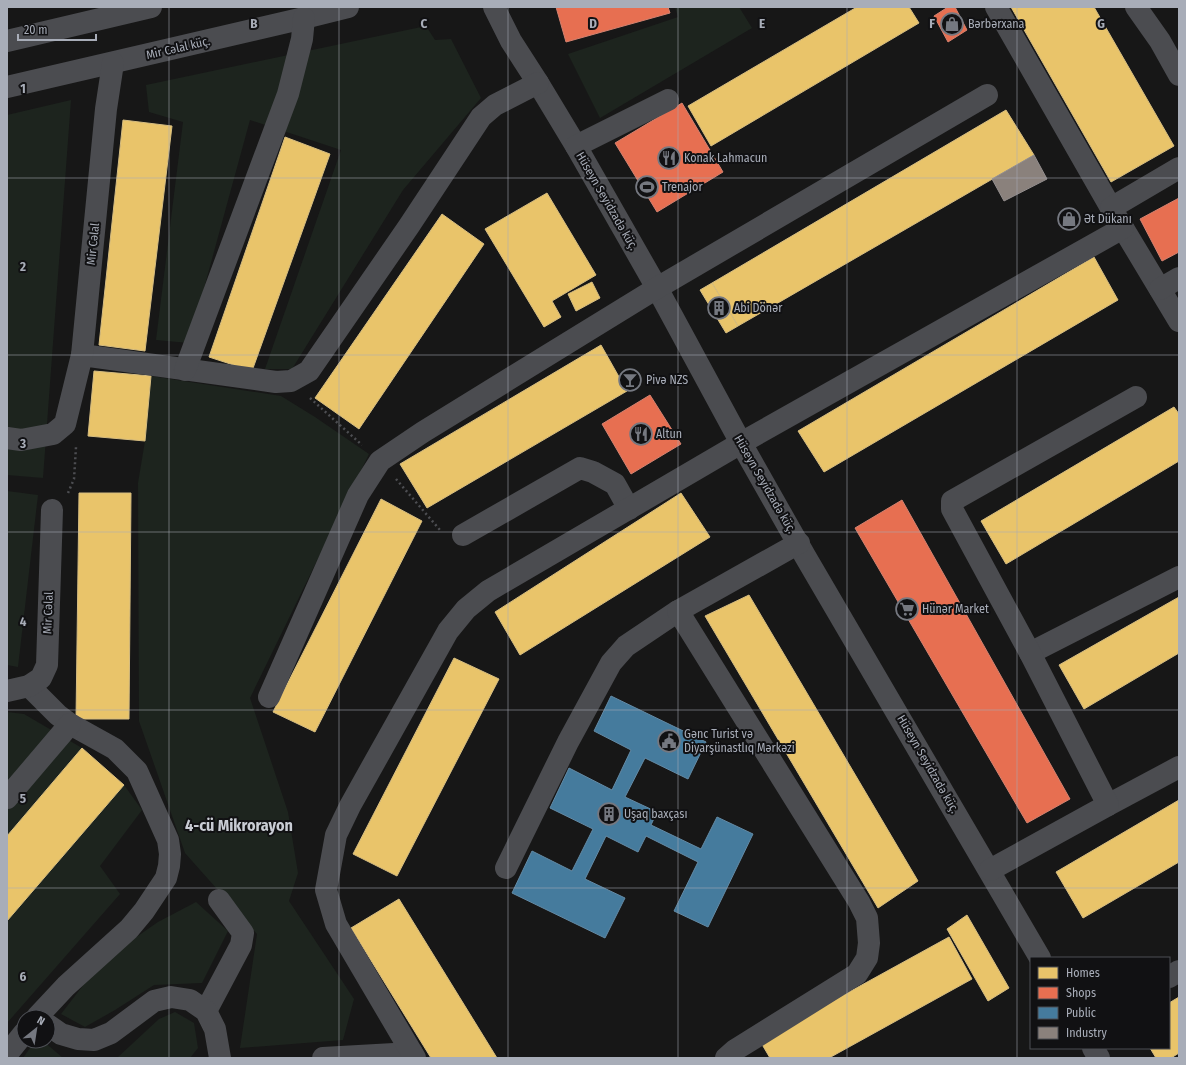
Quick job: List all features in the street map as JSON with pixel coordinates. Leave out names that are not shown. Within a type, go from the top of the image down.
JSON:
[{"type":"street","points":[[7,41],[152,7]]},
{"type":"street","name":"Mir Cəlal küç.","points":[[7,87],[348,7]]},
{"type":"street","name":"Hüseyn Seyidzadə küç.","points":[[494,7],[511,41],[576,146],[657,288],[741,443],[1039,957]]},
{"type":"street","points":[[996,7],[1111,208],[1179,321]]},
{"type":"street","points":[[1136,7],[1160,41],[1179,75]]},
{"type":"street","points":[[185,370],[288,94],[302,40],[304,18]]},
{"type":"street","name":"Mir Cəlal","points":[[65,424],[82,355],[106,108],[113,63]]},
{"type":"street","points":[[82,355],[276,382],[291,381],[309,371],[409,226],[481,117],[495,105],[538,83]]},
{"type":"street","points":[[269,697],[358,495],[380,461],[422,432],[657,288],[987,95]]},
{"type":"street","points":[[576,146],[668,100]]},
{"type":"street","points":[[1111,208],[1179,168]]},
{"type":"street","points":[[322,1058],[413,1056],[336,924],[326,890],[336,834],[350,806],[448,631],[466,609],[488,591],[741,443],[1123,228]]},
{"type":"street","points":[[1160,289],[1179,278]]},
{"type":"street","points":[[1108,804],[1030,653],[952,509],[952,501],[1136,397]]},
{"type":"street","points":[[7,438],[21,440],[53,434],[65,424]]},
{"type":"street","points":[[463,534],[580,468],[593,472],[615,484],[629,509]]},
{"type":"street","name":"Mir Cəlal","points":[[7,691],[29,686],[41,678],[47,665],[52,510]]},
{"type":"street","points":[[506,868],[568,742],[611,663],[626,646],[678,611],[799,543]]},
{"type":"street","points":[[1030,653],[1179,577]]},
{"type":"street","points":[[678,611],[859,902],[867,918],[869,943],[867,958],[857,974],[734,1055]]},
{"type":"street","points":[[29,686],[58,715],[70,724],[114,749],[137,771],[168,840],[170,854],[166,878],[144,911],[129,928],[66,986],[44,1009]]},
{"type":"street","points":[[7,798],[70,724]]},
{"type":"street","points":[[990,870],[1108,804],[1179,767]]},
{"type":"street","points":[[206,1011],[241,945],[243,932],[219,900]]},
{"type":"street","points":[[1170,976],[1179,971]]},
{"type":"street","points":[[56,1031],[61,1034],[78,1039],[94,1040],[111,1033],[154,1001],[171,997],[190,1000],[206,1011],[215,1029],[220,1058]]},
{"type":"street","points":[[7,1054],[16,1043]]},
{"type":"street","points":[[1094,1049],[1099,1058]]},
{"type":"path","points":[[52,510],[68,495],[74,479],[76,444],[65,424]]},
{"type":"shaded area","points":[[675,7],[739,7],[752,28],[600,118],[568,54],[678,17]]},
{"type":"shaded area","points":[[426,26],[435,40],[451,39],[481,98],[403,190],[292,369],[265,369],[341,150],[250,120],[189,343],[156,340],[183,122],[149,112],[146,85]]},
{"type":"shaded area","points":[[71,100],[43,478],[7,475],[7,115]]},
{"type":"shaded area","points":[[151,376],[281,396],[369,454],[250,698],[288,812],[298,873],[289,901],[354,999],[343,1040],[240,1048],[257,934],[185,853],[139,721],[138,483],[145,441]]},
{"type":"shaded area","points":[[7,491],[38,495],[18,667],[7,665]]},
{"type":"shaded area","points":[[7,712],[24,714],[82,748],[7,836]]},
{"type":"shaded area","points":[[124,785],[142,810],[100,866],[120,894],[19,1009],[16,1009],[16,1013],[7,1023],[7,921]]},
{"type":"shaded area","points":[[196,902],[228,931],[202,983],[154,985],[85,1027],[61,1014],[102,961],[158,922]]},
{"type":"shaded area","points":[[175,1012],[194,1023],[198,1048],[190,1058],[117,1058],[159,1019]]},
{"type":"shaded area","points":[[29,1049],[52,1049],[63,1058],[23,1058]]},
{"type":"building: Homes","points":[[857,7],[909,7],[919,23],[711,146],[688,106]]},
{"type":"building: Homes","points":[[1011,7],[1094,7],[1174,146],[1111,182]]},
{"type":"building: Homes","points":[[1006,110],[1034,155],[738,326],[712,283]]},
{"type":"building: Homes","points":[[123,120],[172,126],[145,351],[99,345]]},
{"type":"building: Homes","points":[[285,137],[330,154],[252,371],[209,357]]},
{"type":"building: Homes","points":[[547,193],[596,275],[552,301],[561,317],[544,327],[485,229]]},
{"type":"building: Homes","points":[[442,214],[484,244],[359,429],[315,398]]},
{"type":"building: Homes","points":[[1094,257],[1118,300],[824,472],[798,431]]},
{"type":"building: Homes","points":[[592,282],[600,298],[576,311],[568,294]]},
{"type":"building: Homes","name":"Abi Dönər","points":[[712,283],[738,326],[726,333],[700,290]]},
{"type":"building: Homes","points":[[601,345],[627,391],[427,508],[400,464]]},
{"type":"building: Homes","points":[[94,371],[151,376],[145,441],[88,436]]},
{"type":"building: Homes","points":[[1174,407],[1179,414],[1179,461],[1006,564],[981,521]]},
{"type":"building: Homes","points":[[79,493],[131,493],[129,719],[76,719]]},
{"type":"building: Homes","points":[[681,493],[710,537],[520,655],[495,612]]},
{"type":"building: Homes","points":[[381,499],[422,521],[315,732],[273,712]]},
{"type":"building: Homes","points":[[749,595],[918,881],[878,908],[705,616]]},
{"type":"building: Homes","points":[[1179,597],[1179,653],[1084,709],[1059,665]]},
{"type":"building: Homes","points":[[454,658],[499,679],[397,876],[353,854]]},
{"type":"building: Homes","points":[[82,748],[124,785],[7,921],[7,836]]},
{"type":"building: Homes","points":[[1179,800],[1179,862],[1083,918],[1056,872]]},
{"type":"building: Homes","points":[[399,899],[497,1058],[431,1058],[351,928]]},
{"type":"building: Homes","points":[[967,915],[1009,988],[988,1001],[947,929]]},
{"type":"building: Homes","points":[[949,937],[972,979],[829,1058],[770,1058],[760,1041]]},
{"type":"building: Homes","points":[[1179,997],[1179,1053],[1171,1058],[1156,1058],[1151,1049],[1170,1049],[1170,1002]]},
{"type":"building: Shops","points":[[556,7],[668,7],[670,13],[566,42]]},
{"type":"building: Shops","points":[[948,7],[955,7],[967,30],[948,42],[934,16]]},
{"type":"building: Shops","name":"Konak Lahmacun","points":[[682,103],[723,172],[657,212],[615,143]]},
{"type":"building: Shops","points":[[1179,198],[1179,252],[1162,261],[1140,219]]},
{"type":"building: Shops","name":"Altun","points":[[650,395],[681,444],[631,474],[602,424]]},
{"type":"building: Shops","points":[[902,500],[1070,799],[1027,823],[855,528]]},
{"type":"building: Public","name":"Uşaq baxçası","points":[[611,696],[706,742],[688,779],[645,758],[625,797],[657,812],[651,825],[701,849],[717,817],[753,834],[708,927],[674,911],[698,862],[646,836],[638,852],[606,836],[585,879],[625,898],[605,938],[512,893],[532,851],[572,871],[593,829],[550,808],[569,768],[612,790],[631,750],[594,731]]},
{"type":"building: Industry","points":[[1034,155],[1047,179],[1004,201],[992,179]]},
{"type":"place","name":"Bərbərxana","points":[[952,24]]},
{"type":"place","name":"Konak Lahmacun","points":[[669,158]]},
{"type":"place","name":"Trenajor","points":[[647,187]]},
{"type":"place","name":"Ət Dükanı","points":[[1069,219]]},
{"type":"place","name":"Abi Dönər","points":[[719,308]]},
{"type":"place","name":"Pivə NZS","points":[[630,380]]},
{"type":"place","name":"Altun","points":[[641,434]]},
{"type":"place","name":"Hünər Market","points":[[907,609]]},
{"type":"place","name":"Gənc Turist və Diyarşünastlıq Mərkəzi","points":[[669,741]]},
{"type":"place","name":"Uşaq baxçası","points":[[609,814]]},
{"type":"district","name":"4-cü Mikrorayon","points":[[239,825]]}]
